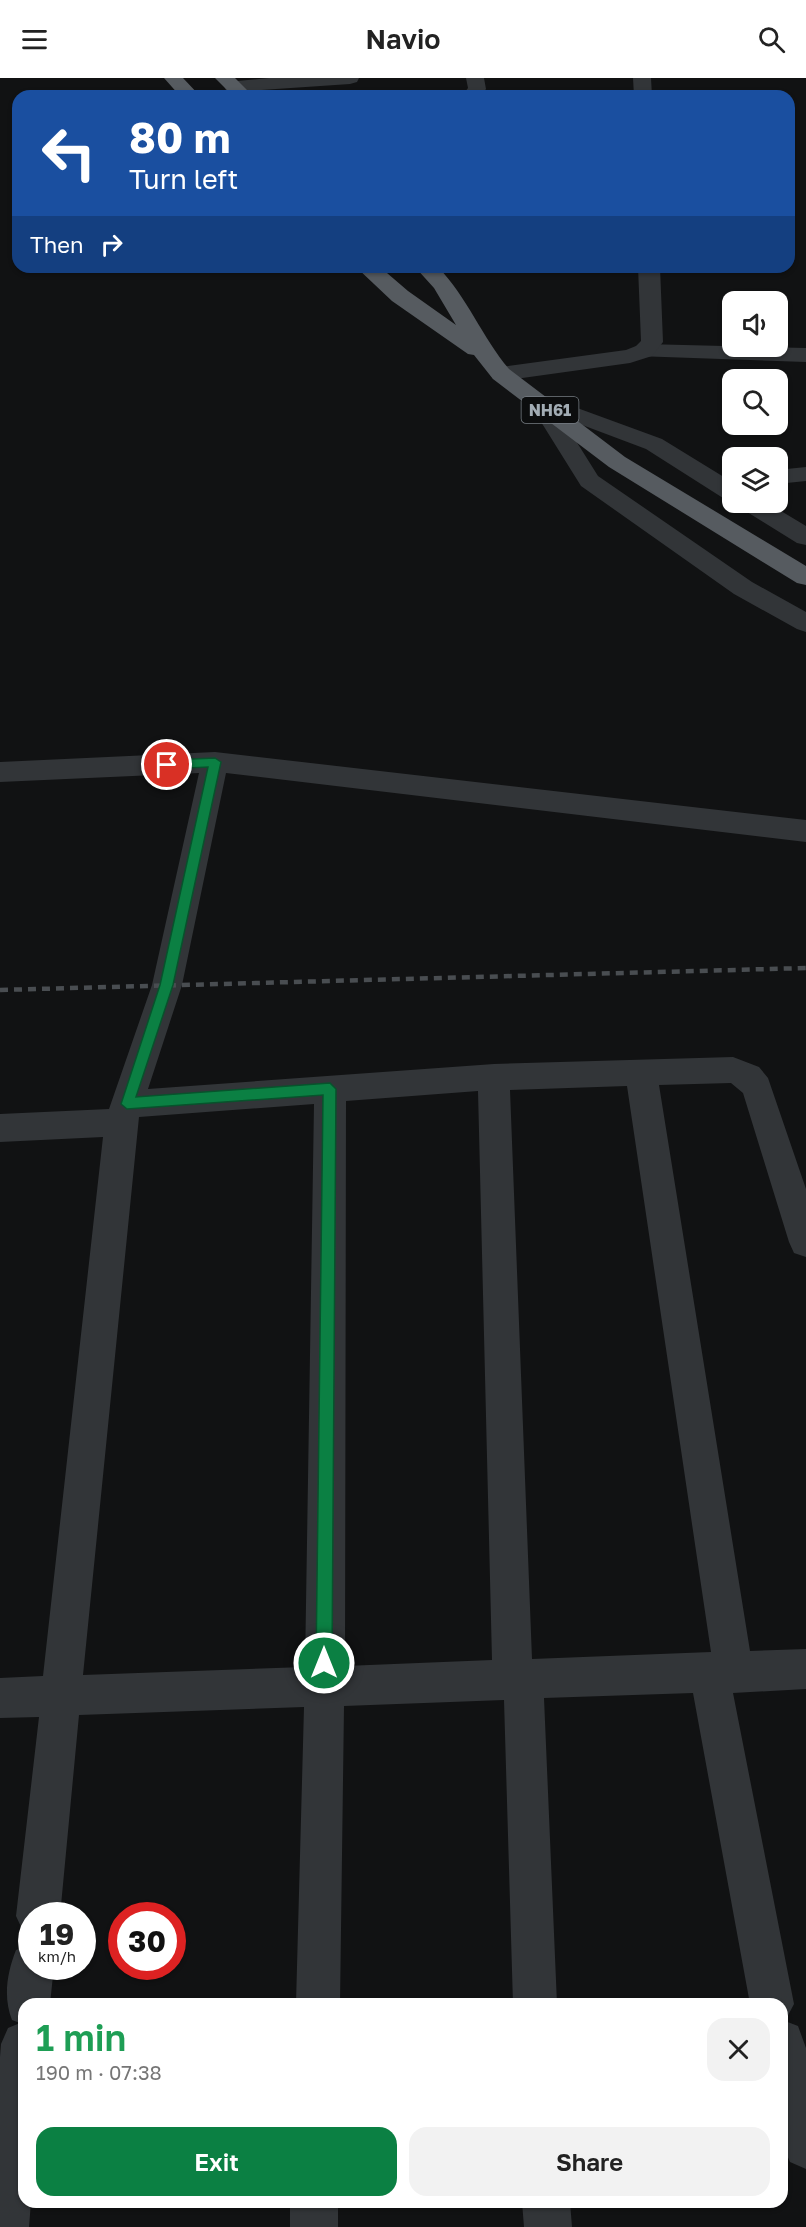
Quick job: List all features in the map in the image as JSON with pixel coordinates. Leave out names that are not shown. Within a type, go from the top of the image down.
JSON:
[{"type":"highway","points":[[174,78],[185,90]]},
{"type":"highway","name":"NH61","points":[[374,273],[400,296],[485,355]]},
{"type":"highway","name":"NH61","points":[[432,273],[443,285],[485,355],[501,374],[617,462],[806,577]]},
{"type":"street","points":[[234,86],[350,78]]},
{"type":"street","points":[[644,351],[652,342],[649,273]]},
{"type":"street","points":[[501,374],[630,356],[644,351],[806,355]]},
{"type":"street","points":[[539,401],[654,444],[722,483]]},
{"type":"street","points":[[539,401],[589,481],[743,588],[806,623]]},
{"type":"street","points":[[788,476],[806,474]]},
{"type":"street","points":[[766,513],[806,537]]},
{"type":"street","points":[[0,772],[215,762],[806,831]]},
{"type":"street","points":[[39,1902],[124,1113],[167,985],[215,762]]},
{"type":"street","points":[[0,1128],[330,1089],[494,1077],[733,1070],[748,1076],[757,1087],[806,1242]]},
{"type":"street","points":[[641,1074],[722,1673],[771,1998]]},
{"type":"street","points":[[494,1077],[518,1679],[535,1998]]},
{"type":"street","points":[[318,1998],[324,1686],[330,1089]]},
{"type":"street","points":[[0,1698],[722,1673],[806,1668]]},
{"type":"street","points":[[29,1998],[31,1980]]},
{"type":"street","points":[[788,2068],[806,2146]]},
{"type":"street","points":[[5,2227],[18,2102]]},
{"type":"street","points":[[314,2208],[314,2227]]},
{"type":"street","points":[[546,2208],[548,2227]]},
{"type":"railway","points":[[0,990],[806,968]]},
{"type":"route","points":[[167,765],[215,762],[167,985],[127,1104],[330,1089],[324,1663]]}]
